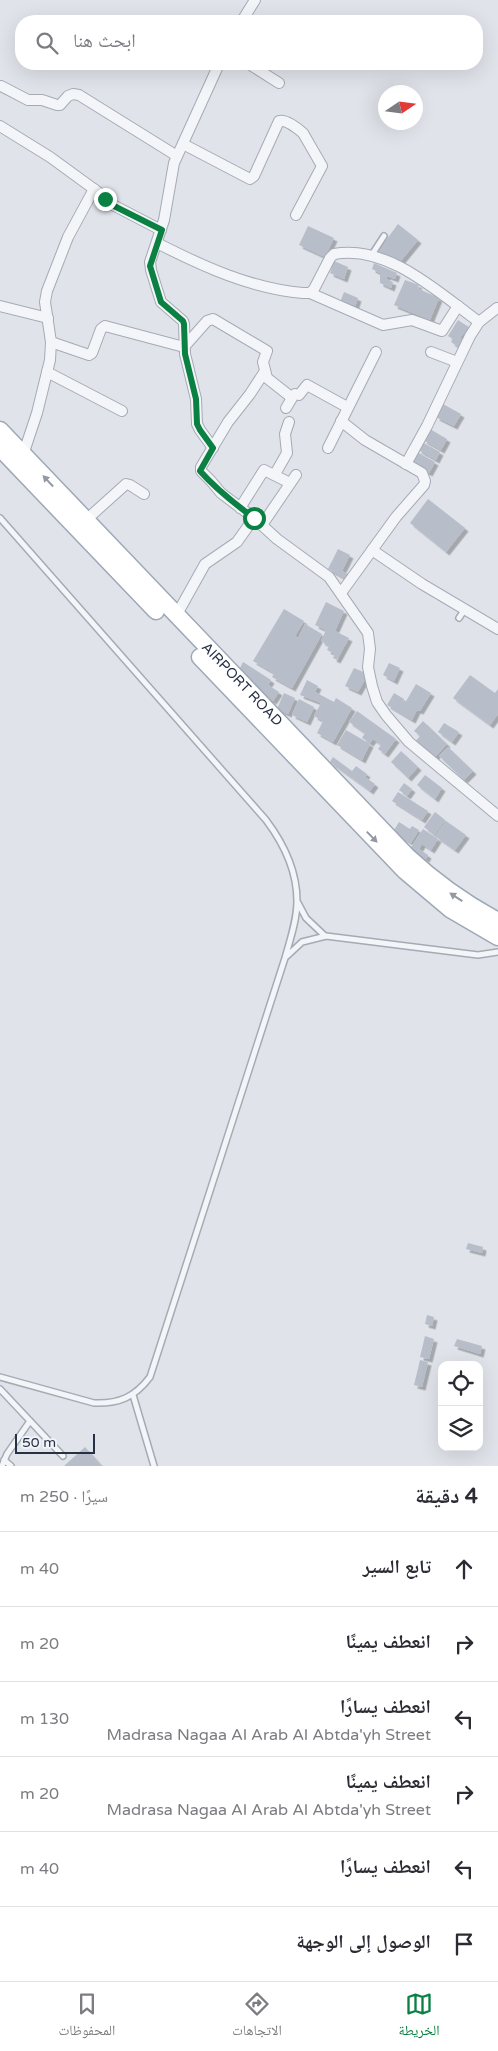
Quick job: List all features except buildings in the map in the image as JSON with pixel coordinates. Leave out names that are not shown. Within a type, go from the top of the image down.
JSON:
[{"type":"main road","name":"AIRPORT ROAD","points":[[0,430],[407,856],[428,876],[452,894],[498,921]]},
{"type":"main road","name":"AIRPORT ROAD","points":[[0,448],[404,871],[450,909],[498,937]]},
{"type":"street","points":[[246,15],[255,0]]},
{"type":"street","points":[[213,448],[197,424],[196,399],[184,347],[183,321],[161,302],[150,262],[162,230],[172,170],[217,70]]},
{"type":"street","points":[[259,70],[279,82]]},
{"type":"street","points":[[1,86],[28,100],[42,100],[57,105],[68,96],[73,94],[79,95],[177,156]]},
{"type":"street","points":[[183,144],[250,179],[254,176],[279,121],[284,120],[302,133],[322,166],[296,215]]},
{"type":"street","points":[[0,126],[46,154],[94,189],[111,204],[162,230]]},
{"type":"street","points":[[23,455],[37,414],[50,360],[51,342],[46,302],[51,278],[68,237],[94,189]]},
{"type":"street","points":[[157,243],[208,267],[253,283],[292,292],[310,293],[383,325],[412,320],[442,331],[458,306]]},
{"type":"street","points":[[310,293],[334,254],[371,256],[401,267],[479,322]]},
{"type":"street","points":[[0,306],[48,318]]},
{"type":"street","points":[[406,464],[479,322],[497,308]]},
{"type":"street","points":[[184,347],[207,321],[212,319],[266,351],[263,362],[269,380],[292,398]]},
{"type":"street","points":[[51,342],[89,355],[92,353],[101,329],[105,326],[184,347]]},
{"type":"street","points":[[328,448],[376,352]]},
{"type":"street","points":[[431,352],[457,362]]},
{"type":"street","points":[[265,371],[228,422],[200,471],[220,493],[254,518],[277,540],[326,574],[368,633],[370,649],[368,667],[372,686],[377,702],[386,715],[409,742],[498,816]]},
{"type":"street","points":[[47,372],[122,411]]},
{"type":"street","points":[[286,408],[294,394],[300,395],[306,385],[348,407]]},
{"type":"street","points":[[341,421],[365,440],[422,473],[425,480],[424,485],[396,516],[341,593]]},
{"type":"street","points":[[275,474],[287,453],[285,434],[290,422]]},
{"type":"street","points":[[240,508],[264,470],[293,479],[262,525]]},
{"type":"street","points":[[86,520],[126,484],[130,484],[144,494]]},
{"type":"street","points":[[176,616],[205,564],[237,542],[254,518]]},
{"type":"street","points":[[372,550],[422,584],[498,629]]},
{"type":"lane","points":[[371,256],[384,236]]},
{"type":"lane","points":[[0,518],[266,820],[286,851],[293,869],[298,902],[285,958],[150,1377],[133,1395],[121,1401],[108,1404],[94,1403],[0,1376]]},
{"type":"lane","points":[[459,618],[465,609]]},
{"type":"lane","points":[[298,902],[312,925],[326,936]]},
{"type":"lane","points":[[285,958],[302,942],[326,936],[478,954],[498,952]]},
{"type":"lane","points":[[0,1389],[63,1456]]},
{"type":"lane","points":[[133,1395],[154,1466]]},
{"type":"lane","points":[[2,1466],[30,1421]]},
{"type":"lane","points":[[4,1460],[11,1466]]},
{"type":"route","points":[[105,199],[114,206],[162,230],[151,258],[150,266],[161,302],[184,324],[184,347],[196,399],[197,424],[213,448],[200,471],[220,493],[254,518]]}]
